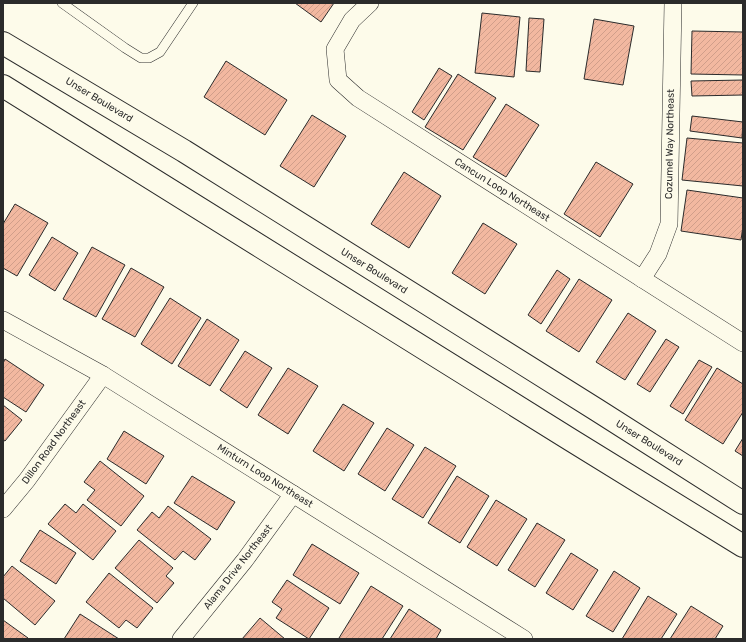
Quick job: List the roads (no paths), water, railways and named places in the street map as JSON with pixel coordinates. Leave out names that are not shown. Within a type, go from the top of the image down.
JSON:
[{"type":"main road","name":"Unser Boulevard","points":[[3,43],[197,160],[743,503]]},
{"type":"main road","points":[[3,86],[743,546]]},
{"type":"street","name":"Cancun Loop Northeast","points":[[370,3],[352,20],[335,49],[338,80],[358,98],[743,343]]},
{"type":"street","name":"Cozumel Way Northeast","points":[[642,279],[658,254],[668,224],[673,3]]},
{"type":"street","name":"Minturn Loop Northeast","points":[[3,320],[103,374],[524,639]]},
{"type":"street","name":"Dillon Road Northeast","points":[[3,509],[27,480],[103,374]]},
{"type":"street","name":"Alama Drive Northeast","points":[[181,639],[245,560],[293,494]]},
{"type":"lane","points":[[62,3],[141,58],[149,58],[160,52],[192,3]]}]
